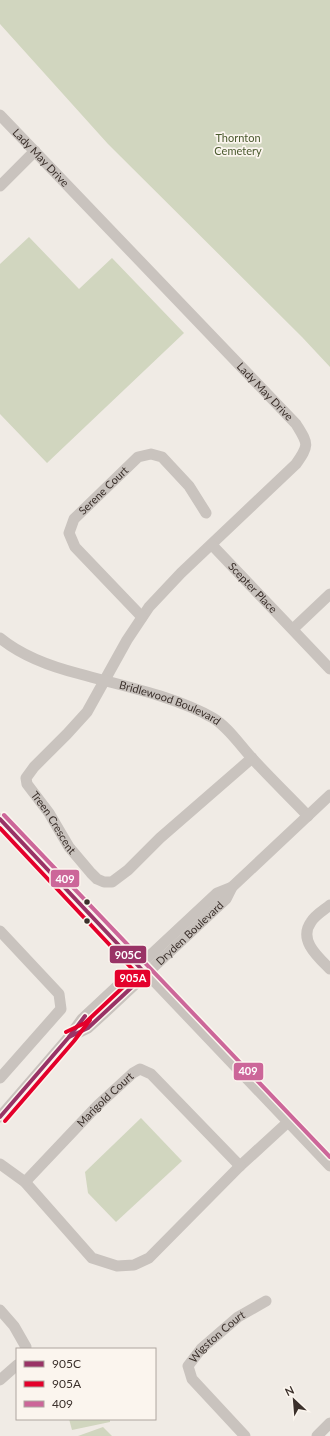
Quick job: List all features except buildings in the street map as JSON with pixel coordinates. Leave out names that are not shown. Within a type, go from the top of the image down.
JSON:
[{"type":"street","name":"Lady May Drive","points":[[0,115],[296,424],[306,440],[305,451],[296,464],[181,573],[150,607],[127,640],[104,681]]},
{"type":"street","points":[[0,186],[35,151]]},
{"type":"street","name":"Serene Court","points":[[142,617],[76,547],[69,533],[74,519],[138,457],[151,454],[162,457],[189,486],[206,513]]},
{"type":"street","name":"Scepter Place","points":[[212,545],[330,669]]},
{"type":"street","points":[[293,629],[330,594]]},
{"type":"street","name":"Bridlewood Boulevard","points":[[0,638],[6,644],[30,657],[52,666],[166,698],[213,718],[227,730],[308,816]]},
{"type":"street","name":"Treen Crescent","points":[[104,681],[87,712],[68,734],[34,767],[26,778],[27,784],[49,813],[69,847],[91,874],[97,879],[104,882],[112,882],[122,875],[160,838],[252,758]]},
{"type":"street","name":"Dryden Boulevard","points":[[0,1117],[69,1037],[88,1028],[217,893],[232,887],[330,795]]},
{"type":"street","points":[[0,819],[330,1166]]},
{"type":"street","points":[[330,905],[311,922],[306,934],[311,948],[330,969]]},
{"type":"street","points":[[0,931],[59,994],[61,1009],[0,1078]]},
{"type":"street","name":"Marigold Court","points":[[25,1182],[97,1106],[133,1073],[140,1069],[151,1074],[240,1166]]},
{"type":"street","points":[[0,1164],[25,1182],[92,1258],[117,1266],[134,1265],[149,1258],[240,1166],[288,1122]]},
{"type":"street","name":"Wigston Court","points":[[245,1436],[192,1379],[188,1366],[200,1349],[238,1317],[266,1301]]},
{"type":"street","points":[[0,1310],[14,1326],[26,1348]]},
{"type":"street","points":[[0,1380],[16,1366]]},
{"type":"street","points":[[317,1436],[330,1423]]},
{"type":"green space","name":"Thornton Cemetery","points":[[0,0],[330,0],[330,367],[302,337],[108,144],[0,24]]},
{"type":"green space","points":[[29,237],[79,289],[112,258],[184,333],[47,463],[0,414],[0,264]]},
{"type":"green space","points":[[141,1118],[182,1161],[116,1222],[88,1193],[85,1172]]},
{"type":"green space","points":[[69,1420],[110,1420],[110,1422],[72,1430]]},
{"type":"green space","points":[[103,1427],[112,1436],[78,1436]]},
{"type":"transit line","name":"409","points":[[4,815],[330,1157]]},
{"type":"transit line","name":"905C","points":[[0,819],[146,974],[88,1028],[69,1037]]},
{"type":"transit line","name":"905A","points":[[0,828],[137,974],[85,1023],[66,1032]]},
{"type":"transit line","name":"905C","points":[[0,1117],[69,1037],[85,1016]]},
{"type":"transit line","name":"905A","points":[[5,1121],[74,1041],[90,1020]]}]
